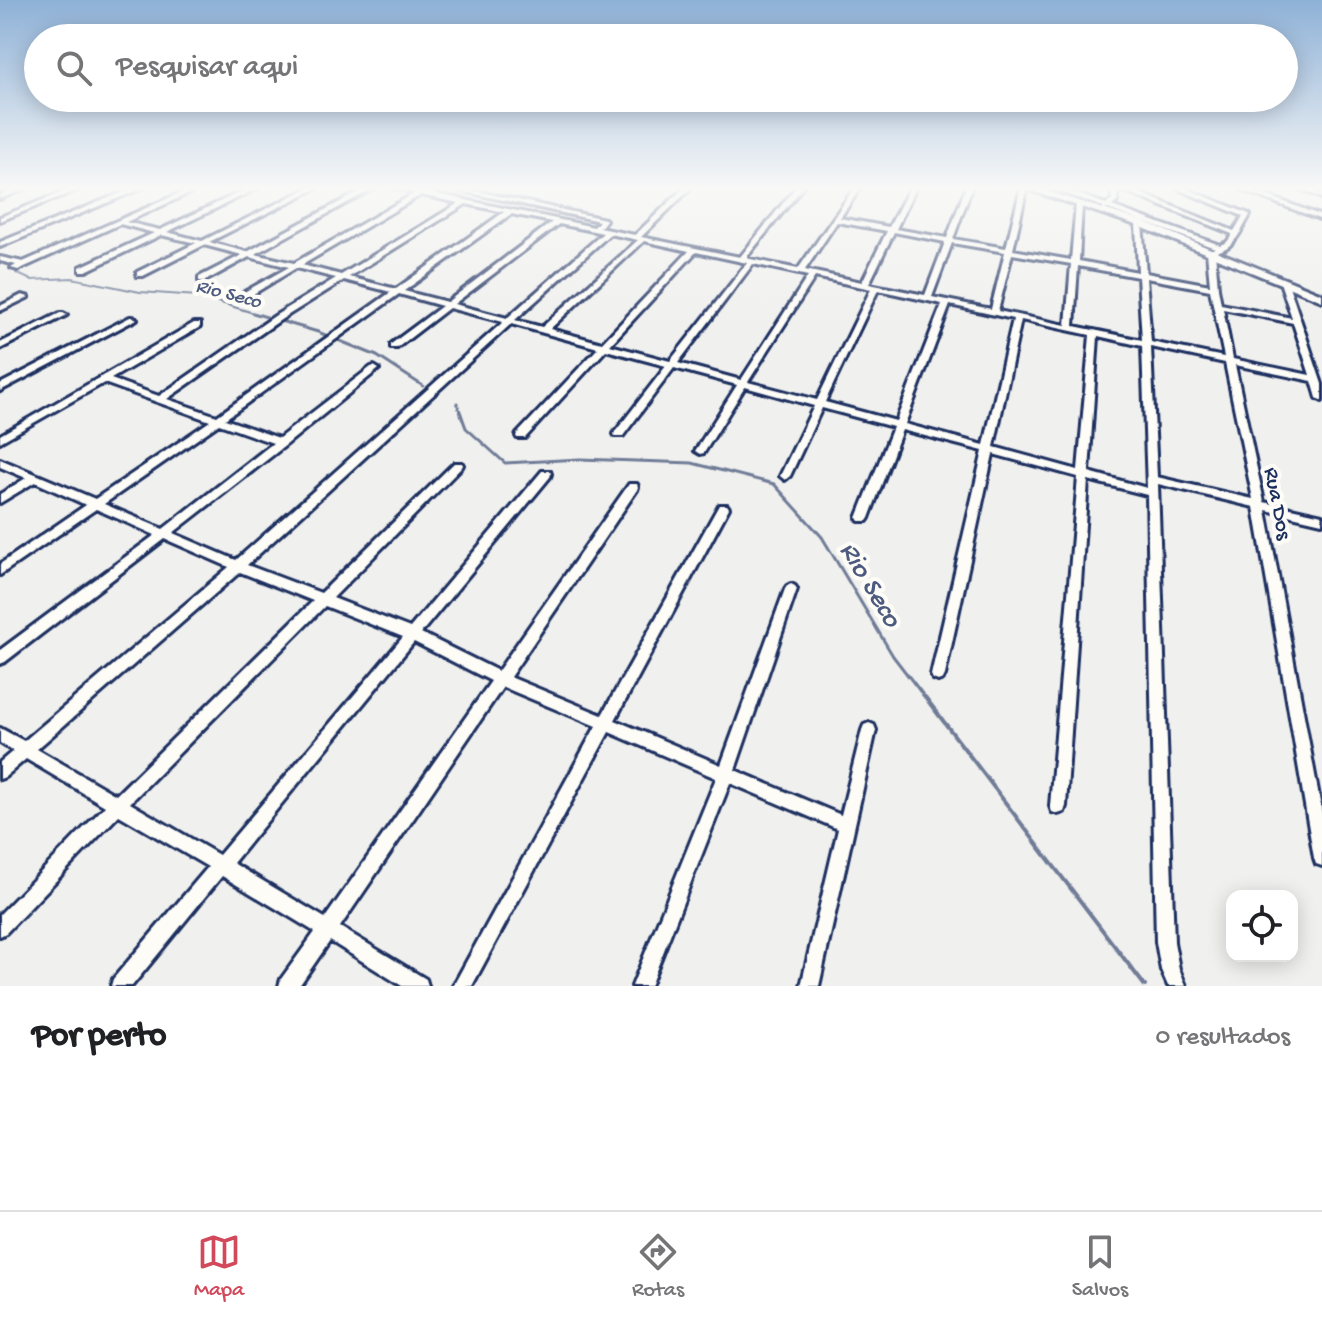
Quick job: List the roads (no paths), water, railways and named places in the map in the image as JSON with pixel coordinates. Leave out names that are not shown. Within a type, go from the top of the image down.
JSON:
[{"type":"main road","points":[[1168,233],[1216,250],[1322,296]]},
{"type":"main road","points":[[1172,233],[1322,296]]},
{"type":"street","points":[[0,245],[29,233]]},
{"type":"street","points":[[0,259],[20,266],[94,233]]},
{"type":"street","points":[[83,269],[160,233]]},
{"type":"street","points":[[166,233],[671,363],[1083,474],[1259,502],[1322,519]]},
{"type":"street","points":[[140,274],[224,233]]},
{"type":"street","points":[[202,279],[288,233]]},
{"type":"street","points":[[247,294],[351,233]]},
{"type":"street","points":[[160,399],[279,317],[416,233]]},
{"type":"street","points":[[0,570],[218,420],[479,233]]},
{"type":"street","points":[[394,346],[542,233]]},
{"type":"street","points":[[0,772],[238,566],[607,233]]},
{"type":"street","points":[[613,233],[1315,379]]},
{"type":"street","points":[[544,330],[645,233]]},
{"type":"street","points":[[619,434],[766,233]]},
{"type":"street","points":[[800,272],[828,233]]},
{"type":"street","points":[[864,285],[889,233]]},
{"type":"street","points":[[902,233],[1214,288]]},
{"type":"street","points":[[928,298],[952,233]]},
{"type":"street","points":[[994,312],[1014,233]]},
{"type":"street","points":[[1070,328],[1076,233]]},
{"type":"street","points":[[1140,233],[1152,486],[1165,942],[1170,970],[1177,986]]},
{"type":"street","points":[[1216,250],[1230,243],[1234,233]]},
{"type":"street","points":[[521,436],[694,250]]},
{"type":"street","name":"Rua Dos","points":[[1216,250],[1214,288],[1259,502],[1320,827],[1322,858]]},
{"type":"street","points":[[700,451],[812,275]]},
{"type":"street","points":[[1284,282],[1322,398]]},
{"type":"street","points":[[785,476],[876,287]]},
{"type":"street","points":[[0,309],[25,297]]},
{"type":"street","points":[[863,518],[947,302]]},
{"type":"street","points":[[1218,306],[1296,321]]},
{"type":"street","points":[[0,346],[63,315]]},
{"type":"street","points":[[938,675],[1018,317]]},
{"type":"street","points":[[0,388],[133,319]]},
{"type":"street","points":[[0,439],[197,325]]},
{"type":"street","points":[[1058,806],[1094,333]]},
{"type":"street","points":[[0,658],[374,369]]},
{"type":"street","points":[[103,379],[282,443]]},
{"type":"street","points":[[0,463],[238,566],[410,634],[502,680],[847,825]]},
{"type":"street","points":[[0,927],[322,598],[458,465]]},
{"type":"street","points":[[120,986],[546,474]]},
{"type":"street","points":[[0,499],[34,478]]},
{"type":"street","points":[[288,986],[633,487]]},
{"type":"street","points":[[462,986],[723,508]]},
{"type":"street","points":[[641,986],[726,773],[791,589]]},
{"type":"street","points":[[810,986],[869,730]]},
{"type":"street","points":[[0,735],[328,928],[419,986]]},
{"type":"waterway","name":"Rio Seco","points":[[16,273],[31,280],[72,278],[140,292],[198,296],[260,315]]},
{"type":"waterway","name":"Rio Seco","points":[[253,313],[318,332],[377,356],[423,386]]},
{"type":"waterway","name":"Rio Seco","points":[[457,403],[466,428],[505,463],[580,459],[692,463],[774,484],[822,537],[893,656],[926,699]]},
{"type":"waterway","name":"Rio Seco","points":[[925,697],[1145,986]]}]
